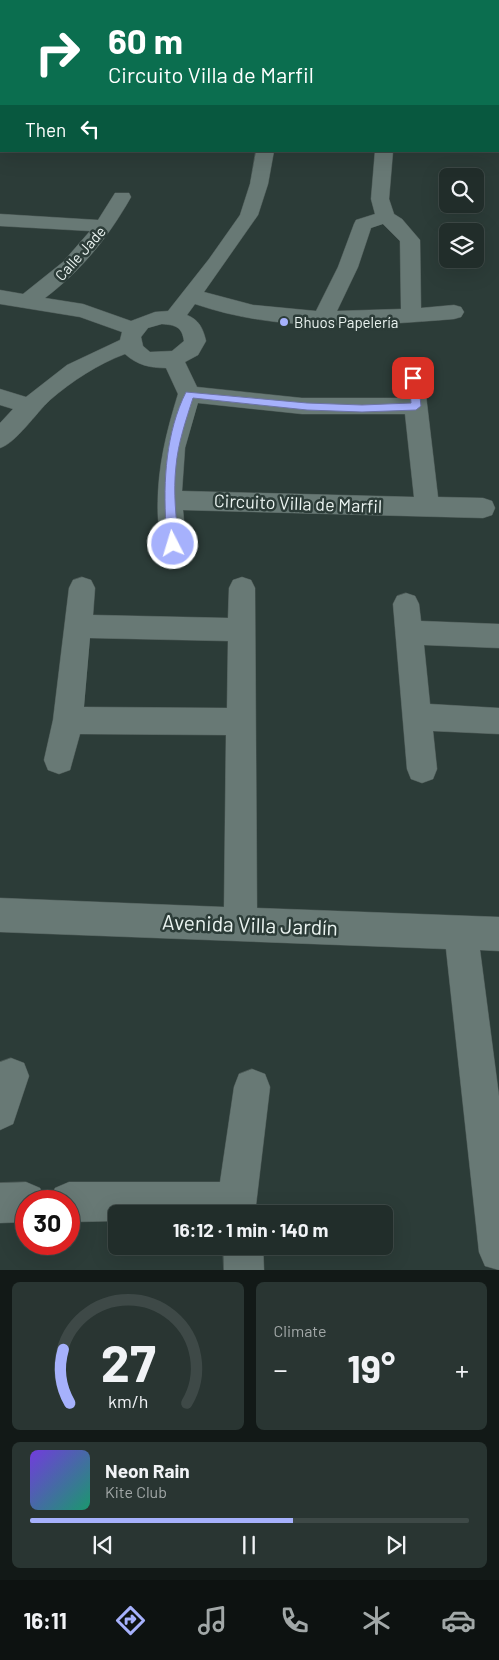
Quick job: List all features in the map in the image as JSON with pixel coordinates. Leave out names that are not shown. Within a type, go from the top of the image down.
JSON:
[{"type":"street","points":[[173,318],[249,215],[259,184],[265,152]]},
{"type":"street","points":[[384,152],[380,199],[385,217],[395,223],[410,240],[411,315]]},
{"type":"street","name":"Calle Jade","points":[[29,300],[57,280],[88,249],[122,198]]},
{"type":"street","points":[[324,317],[354,253],[362,224],[385,217]]},
{"type":"street","points":[[0,220],[105,226]]},
{"type":"street","points":[[191,295],[213,304],[245,310],[324,317],[454,312]]},
{"type":"street","points":[[0,297],[29,300],[82,311],[132,336],[141,356],[150,360],[173,359],[191,349],[195,341],[195,334],[190,326],[173,318],[151,319],[132,336],[75,368],[29,406],[0,439]]},
{"type":"street","points":[[173,359],[189,394],[176,439],[171,466],[169,500],[173,544]]},
{"type":"street","points":[[413,378],[428,507]]},
{"type":"street","points":[[189,394],[307,407],[362,408],[416,406]]},
{"type":"street","points":[[0,397],[29,406]]},
{"type":"street","name":"Circuito Villa de Marfil","points":[[169,500],[483,508]]},
{"type":"street","points":[[59,760],[68,720],[82,588]]},
{"type":"street","points":[[240,924],[242,588]]},
{"type":"street","points":[[406,604],[422,769]]},
{"type":"street","points":[[78,626],[242,630]]},
{"type":"street","points":[[408,632],[499,636]]},
{"type":"street","points":[[417,717],[499,721]]},
{"type":"street","points":[[68,720],[242,722]]},
{"type":"street","name":"Avenida Villa Jardín","points":[[0,915],[499,934]]},
{"type":"street","points":[[461,932],[499,1252]]},
{"type":"street","points":[[0,1111],[11,1076]]},
{"type":"street","points":[[238,1205],[252,1087]]},
{"type":"street","points":[[80,1202],[218,1201],[226,1205]]},
{"type":"street","points":[[0,1202],[15,1202]]},
{"type":"street","points":[[244,1255],[244,1270]]},
{"type":"place","name":"Bhuos Papelería","points":[[284,322]]},
{"type":"route","points":[[173,544],[169,500],[171,466],[176,439],[189,394],[219,399],[307,407],[362,408],[416,406],[413,378]]}]
